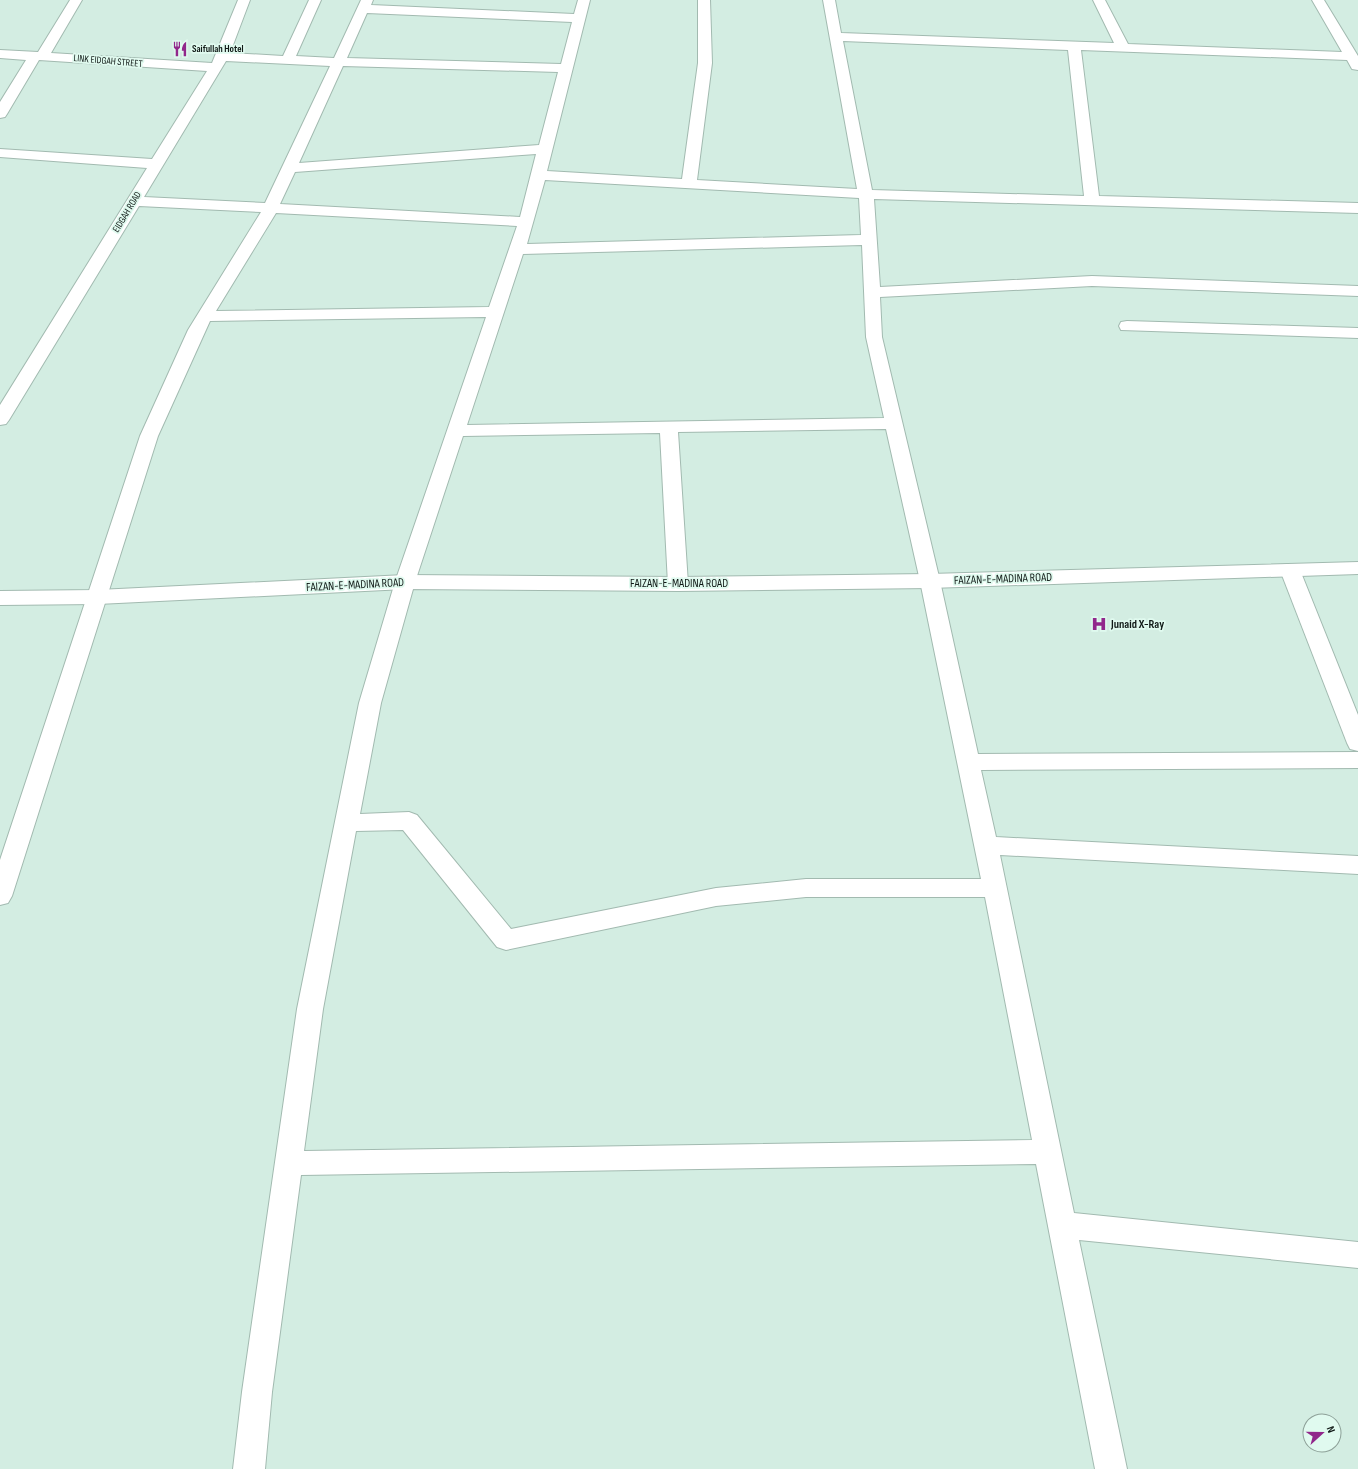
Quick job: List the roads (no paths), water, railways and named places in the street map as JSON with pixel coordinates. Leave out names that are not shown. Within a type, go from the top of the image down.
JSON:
[{"type":"street","points":[[0,114],[76,0]]},
{"type":"street","name":"EIDGAH ROAD","points":[[0,420],[219,62],[244,0]]},
{"type":"street","points":[[288,60],[315,0]]},
{"type":"street","points":[[689,184],[705,64],[704,0]]},
{"type":"street","points":[[829,0],[868,207],[874,337],[930,581],[967,762],[986,845],[1111,1469]]},
{"type":"street","points":[[1099,0],[1123,47]]},
{"type":"street","points":[[1318,0],[1358,69]]},
{"type":"street","points":[[0,896],[149,436],[196,330],[271,209],[365,4],[582,9],[526,222],[405,582],[370,703],[310,1009],[257,1392],[249,1469]]},
{"type":"street","points":[[835,37],[1350,56]]},
{"type":"street","points":[[1074,45],[1092,200]]},
{"type":"street","name":"LINK EIDGAH STREET","points":[[0,54],[219,62],[288,60],[566,68]]},
{"type":"street","points":[[289,168],[545,149]]},
{"type":"street","points":[[0,154],[156,164]]},
{"type":"street","points":[[538,175],[865,194],[1358,208]]},
{"type":"street","points":[[134,201],[526,222]]},
{"type":"street","points":[[517,249],[869,240]]},
{"type":"street","points":[[872,292],[1092,281],[1358,291]]},
{"type":"street","points":[[205,316],[495,312]]},
{"type":"street","points":[[1128,326],[1358,333]]},
{"type":"street","points":[[456,431],[894,423]]},
{"type":"street","points":[[669,427],[678,584]]},
{"type":"street","name":"FAIZAN-E-MADINA ROAD","points":[[0,598],[98,596],[405,582],[678,584],[930,581],[1358,568]]},
{"type":"street","points":[[1290,570],[1358,743]]},
{"type":"street","points":[[967,762],[1358,760]]},
{"type":"street","points":[[347,822],[409,821],[506,940],[716,897],[806,888],[995,888]]},
{"type":"street","points":[[986,845],[1358,865]]},
{"type":"street","points":[[289,1163],[1048,1152]]},
{"type":"street","points":[[1062,1225],[1358,1255]]},
{"type":"place","name":"Saifullah Hotel","points":[[180,49]]},
{"type":"place","name":"Junaid X-Ray","points":[[1099,624]]}]
